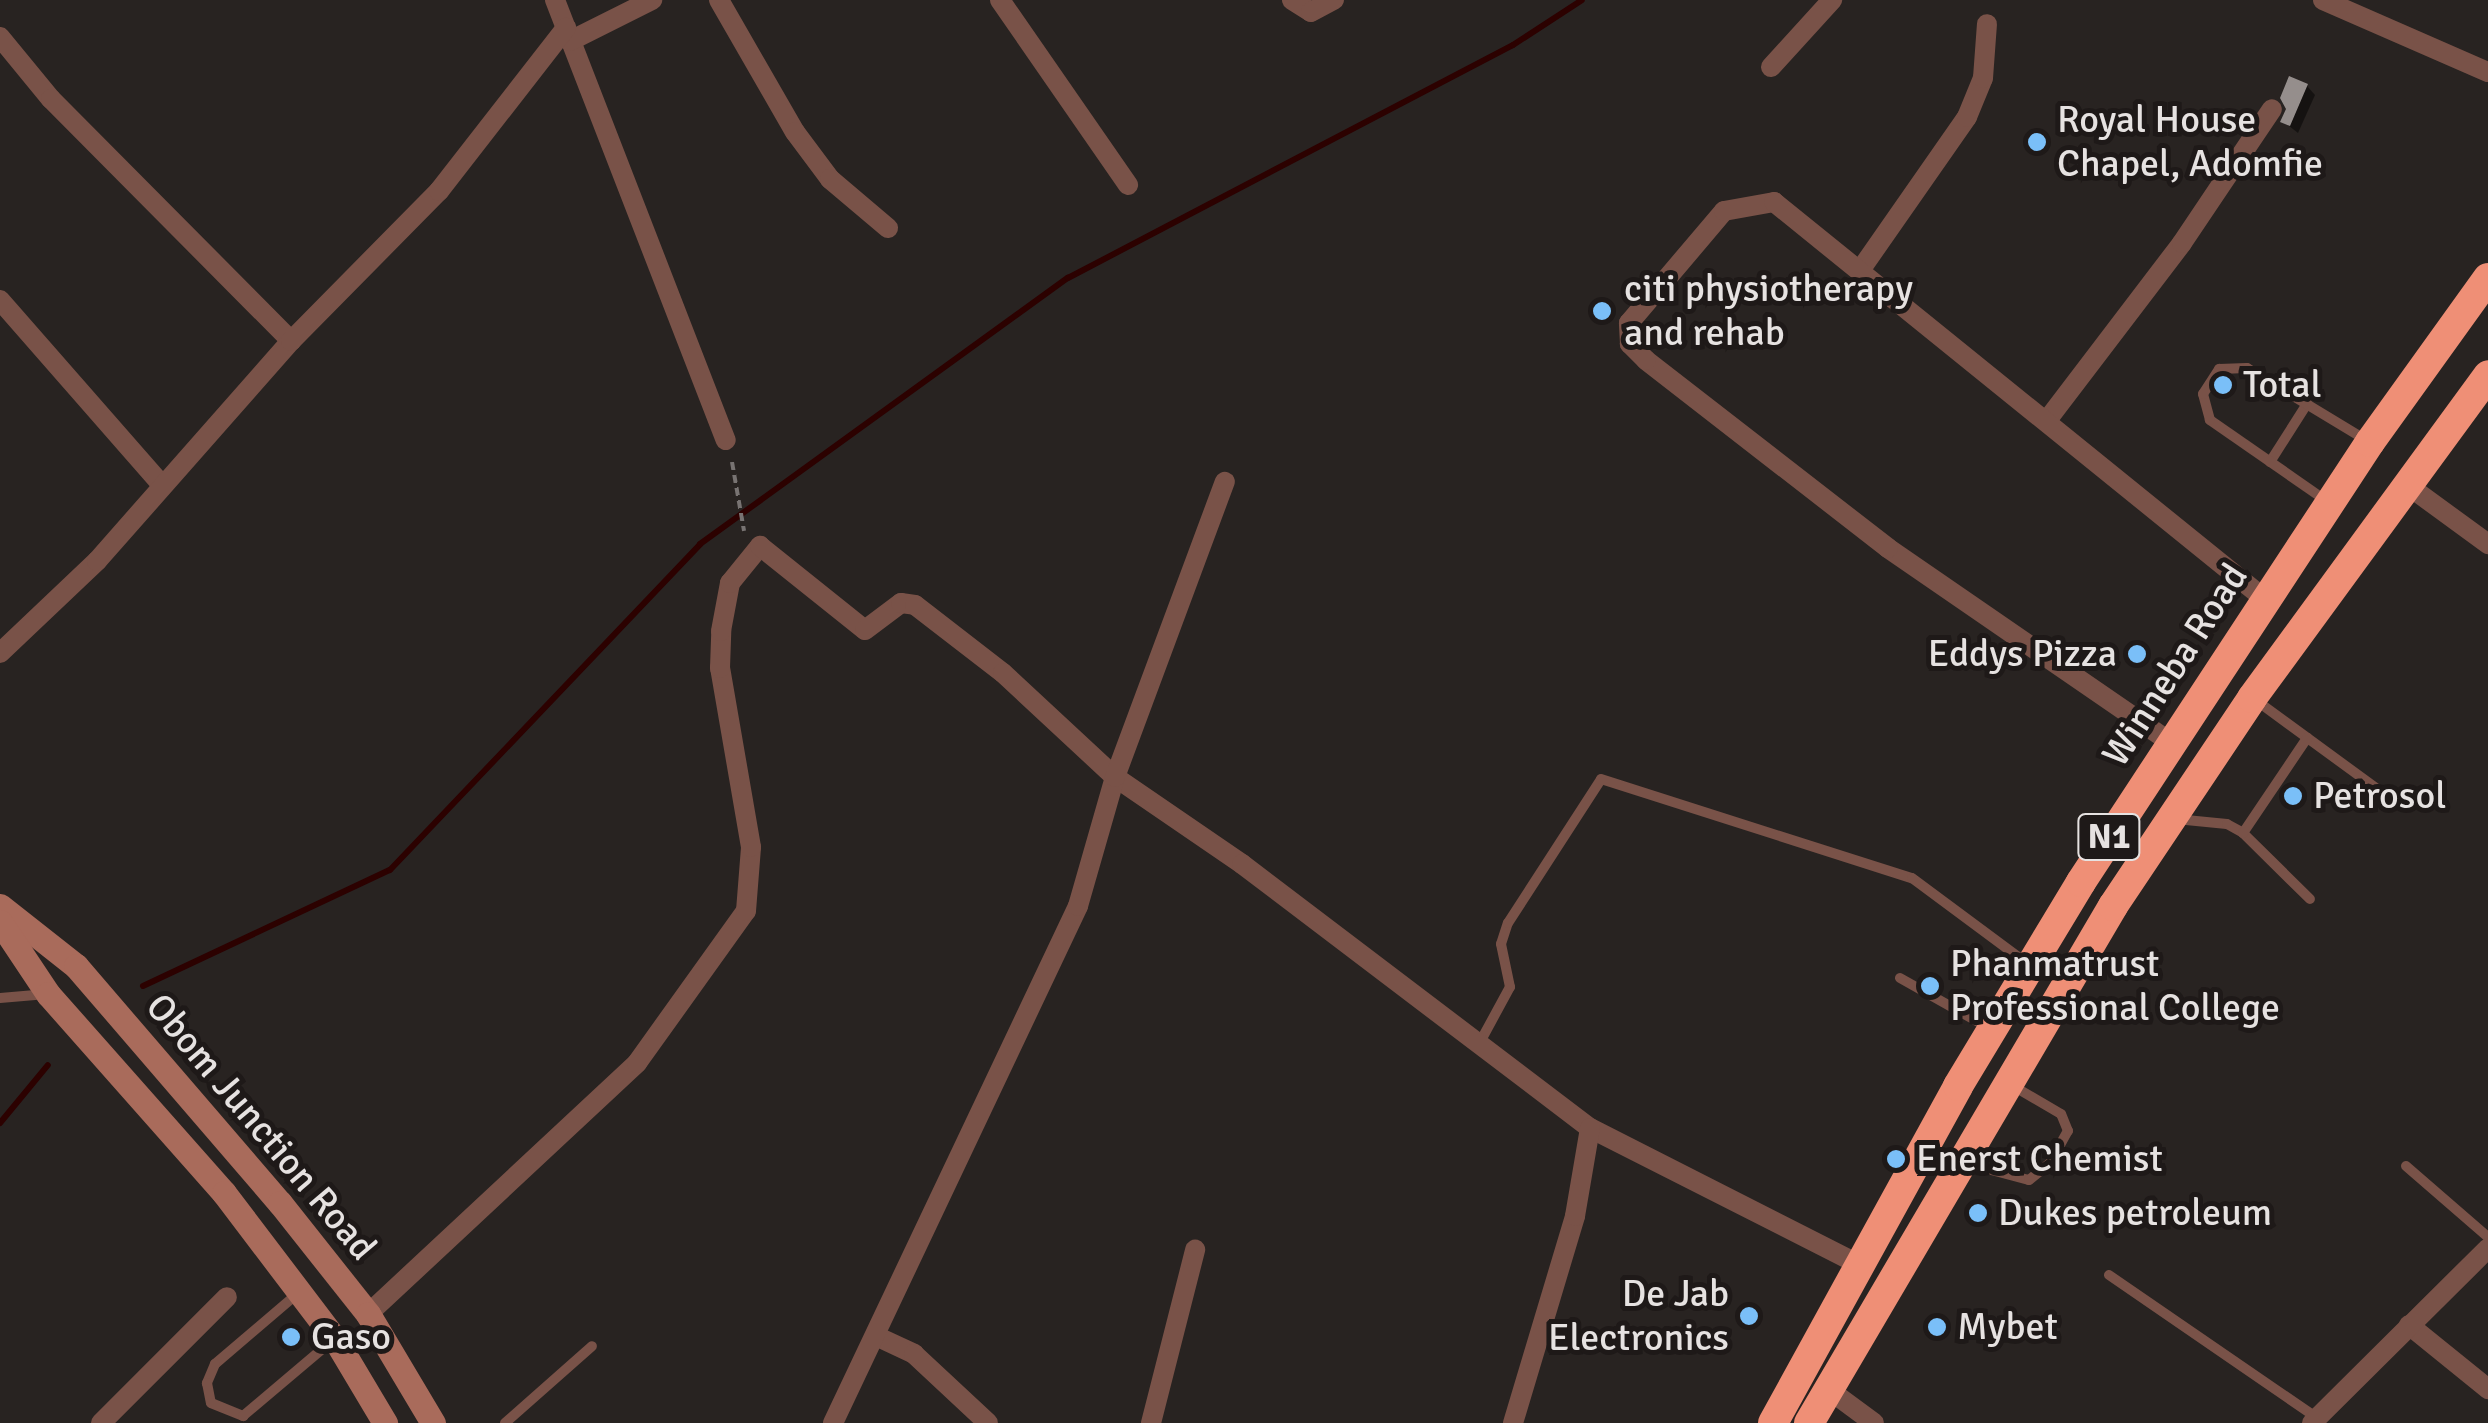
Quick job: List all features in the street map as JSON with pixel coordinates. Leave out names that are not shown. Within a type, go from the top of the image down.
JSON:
[{"type":"highway","name":"Winneba Road","points":[[1774,1423],[2030,966],[2170,742],[2370,442],[2488,278]]},
{"type":"highway","name":"N1","points":[[1809,1423],[2171,819],[2252,698],[2488,375]]},
{"type":"main road","name":"Obom Junction Road","points":[[0,906],[76,966],[368,1314],[433,1423]]},
{"type":"main road","name":"Obom Junction Road","points":[[0,922],[48,994],[224,1193],[300,1291],[335,1338],[385,1423]]},
{"type":"street","points":[[555,0],[726,440]]},
{"type":"street","points":[[0,653],[97,561],[291,341],[439,191],[568,34],[652,0]]},
{"type":"street","points":[[719,0],[794,132],[830,179],[888,228]]},
{"type":"street","points":[[1000,0],[1128,185]]},
{"type":"street","points":[[1292,0],[1310,12],[1334,0]]},
{"type":"street","points":[[1772,67],[1832,0]]},
{"type":"street","points":[[2323,0],[2488,72]]},
{"type":"street","points":[[1861,270],[1967,117],[1983,78],[1987,24]]},
{"type":"street","points":[[0,38],[52,99],[291,341]]},
{"type":"street","points":[[2048,419],[2182,243],[2272,109]]},
{"type":"street","points":[[2170,742],[1888,548],[1630,344],[1629,323],[1677,258],[1724,211],[1749,202],[1774,202],[2048,419],[2266,600]]},
{"type":"street","points":[[0,300],[163,486]]},
{"type":"street","points":[[834,1423],[878,1337],[1078,906],[1116,777],[1225,482]]},
{"type":"street","points":[[2406,484],[2488,544]]},
{"type":"street","points":[[368,1314],[636,1063],[746,911],[751,847],[720,668],[724,604],[747,556],[760,546],[771,550],[865,630],[901,602],[915,605],[1004,673],[1116,777],[1242,864],[1590,1128],[1860,1266]]},
{"type":"street","points":[[1513,1423],[1575,1216],[1590,1128]]},
{"type":"street","points":[[2314,1420],[2488,1248]]},
{"type":"street","points":[[1151,1423],[1195,1250]]},
{"type":"street","points":[[102,1423],[227,1297]]},
{"type":"street","points":[[2410,1325],[2488,1389]]},
{"type":"street","points":[[878,1337],[914,1354],[988,1423]]},
{"type":"street","points":[[1828,1390],[1874,1423]]},
{"type":"lane","points":[[2330,503],[2210,420],[2203,394],[2219,369],[2247,368],[2370,442]]},
{"type":"lane","points":[[2270,462],[2307,404]]},
{"type":"lane","points":[[2252,698],[2387,796]]},
{"type":"lane","points":[[2243,833],[2307,738]]},
{"type":"lane","points":[[1479,1044],[1510,987],[1501,944],[1508,922],[1602,778],[1912,878],[2030,966]]},
{"type":"lane","points":[[2171,819],[2227,824],[2243,833],[2310,899]]},
{"type":"lane","points":[[1900,978],[1992,1030]]},
{"type":"lane","points":[[0,998],[48,994]]},
{"type":"lane","points":[[1964,1163],[2030,1180],[2050,1164],[2068,1131],[2061,1114],[2010,1084]]},
{"type":"lane","points":[[2406,1166],[2488,1237]]},
{"type":"lane","points":[[2109,1275],[2314,1420]]},
{"type":"lane","points":[[300,1291],[215,1364],[207,1384],[211,1402],[243,1416],[335,1338]]},
{"type":"lane","points":[[505,1423],[592,1346]]},
{"type":"path","points":[[726,440],[747,556]]},
{"type":"building","points":[[2289,76],[2308,84],[2290,126],[2280,122],[2286,109],[2280,98]]},
{"type":"waterway","points":[[143,986],[390,870],[700,544],[1068,278],[1513,45],[1582,0]]},
{"type":"waterway","points":[[0,1123],[48,1065]]},
{"type":"place","name":"Royal House Chapel, Adomfie","points":[[2037,142]]},
{"type":"place","name":"citi physiotherapy and rehab","points":[[1602,311]]},
{"type":"place","name":"Total","points":[[2223,385]]},
{"type":"place","name":"Eddys Pizza","points":[[2137,654]]},
{"type":"place","name":"Petrosol","points":[[2293,796]]},
{"type":"place","name":"Phanmatrust Professional College","points":[[1930,986]]},
{"type":"place","name":"Enerst Chemist","points":[[1896,1159]]},
{"type":"place","name":"Dukes petroleum","points":[[1978,1213]]},
{"type":"place","name":"De Jab Electronics","points":[[1749,1316]]},
{"type":"place","name":"Mybet","points":[[1937,1327]]},
{"type":"place","name":"Gaso","points":[[291,1337]]}]
